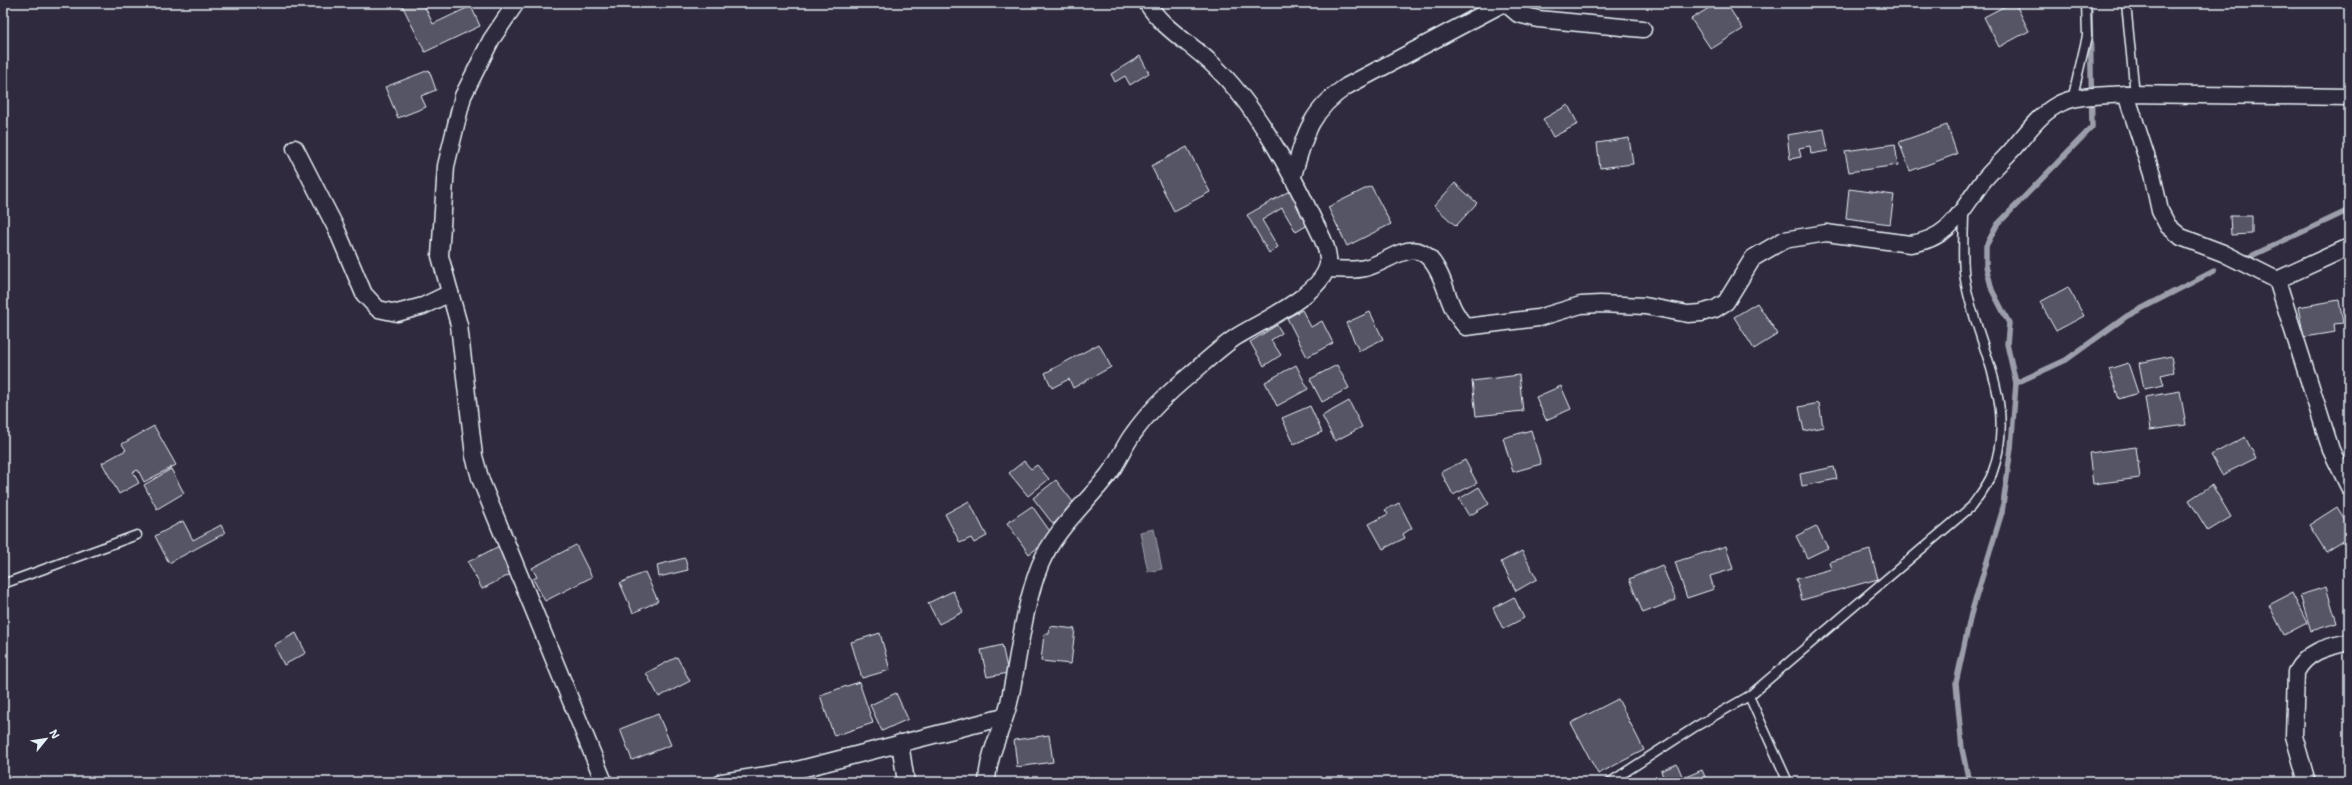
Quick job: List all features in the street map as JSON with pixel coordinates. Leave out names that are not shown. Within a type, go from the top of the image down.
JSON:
[{"type":"street","points":[[516,3],[491,40],[463,96],[446,166],[440,256],[456,310],[464,353],[471,433],[481,481],[604,782]]},
{"type":"street","points":[[987,782],[988,762],[1004,717],[1025,617],[1040,565],[1061,527],[1110,473],[1132,435],[1160,402],[1236,338],[1302,298],[1314,288],[1328,269],[1328,259],[1325,246],[1293,176],[1237,90],[1212,63],[1167,28],[1147,3]]},
{"type":"street","points":[[1293,176],[1305,133],[1322,106],[1330,98],[1347,86],[1505,3],[1518,14],[1538,19],[1642,29]]},
{"type":"street","points":[[1328,269],[1364,268],[1397,253],[1421,251],[1428,255],[1439,273],[1450,306],[1466,327],[1538,318],[1581,305],[1600,304],[1645,306],[1688,314],[1702,313],[1715,309],[1726,302],[1753,258],[1784,240],[1826,232],[1897,243],[1923,243],[1950,227],[1964,211],[1983,181],[2024,135],[2044,115],[2058,104],[2076,99],[2125,95],[2349,97]]},
{"type":"street","points":[[2125,95],[2152,174],[2160,211],[2168,226],[2181,237],[2223,253],[2277,280],[2331,450],[2349,487]]},
{"type":"street","points":[[295,148],[336,228],[364,294],[378,309],[397,313],[423,306],[450,293]]},
{"type":"street","points":[[2277,280],[2349,247]]},
{"type":"street","points":[[2308,782],[2294,736],[2296,672],[2300,664],[2320,649],[2349,642]]},
{"type":"street","points":[[722,782],[793,777],[900,743],[1004,717]]},
{"type":"street","points":[[900,743],[906,782]]},
{"type":"lane","points":[[2076,99],[2087,36],[2086,3]]},
{"type":"lane","points":[[2125,95],[2126,3]]},
{"type":"lane","points":[[1610,782],[1695,727],[1749,696],[1971,507],[1992,475],[1997,453],[2002,411],[1991,366],[1966,284],[1964,211]]},
{"type":"lane","points":[[3,584],[137,535]]},
{"type":"lane","points":[[1749,696],[1788,782]]},
{"type":"water","points":[[1154,529],[1162,569],[1148,572],[1140,532]]},
{"type":"building","points":[[401,3],[423,3],[433,24],[471,6],[480,26],[425,52]]},
{"type":"building","points":[[1717,3],[1726,3],[1743,29],[1711,49],[1691,19]]},
{"type":"building","points":[[2011,3],[2015,3],[2029,31],[1999,47],[1984,17]]},
{"type":"building","points":[[1140,56],[1149,73],[1130,85],[1125,76],[1115,82],[1111,74]]},
{"type":"building","points":[[429,70],[436,90],[421,96],[426,107],[398,118],[385,87]]},
{"type":"building","points":[[1568,105],[1578,124],[1553,137],[1543,119]]},
{"type":"building","points":[[1947,125],[1957,154],[1910,171],[1899,142]]},
{"type":"building","points":[[1824,129],[1828,151],[1811,154],[1810,146],[1799,148],[1801,157],[1790,159],[1787,135]]},
{"type":"building","points":[[1629,138],[1633,164],[1600,168],[1597,143]]},
{"type":"building","points":[[1895,144],[1898,165],[1849,172],[1845,151]]},
{"type":"building","points":[[1187,147],[1210,192],[1174,211],[1151,166]]},
{"type":"building","points":[[1455,183],[1477,203],[1456,226],[1434,206]]},
{"type":"building","points":[[1371,186],[1391,224],[1347,246],[1328,207]]},
{"type":"building","points":[[1849,189],[1894,195],[1890,224],[1846,218]]},
{"type":"building","points":[[1291,190],[1311,223],[1296,232],[1282,208],[1262,220],[1278,247],[1269,253],[1247,215]]},
{"type":"building","points":[[2230,216],[2252,216],[2252,234],[2231,235]]},
{"type":"building","points":[[2068,287],[2084,316],[2056,331],[2040,302]]},
{"type":"building","points":[[2339,300],[2343,323],[2334,324],[2335,332],[2304,337],[2298,307]]},
{"type":"building","points":[[1757,303],[1778,334],[1754,349],[1734,317]]},
{"type":"building","points":[[1302,310],[1311,327],[1322,321],[1333,343],[1307,357],[1287,318]]},
{"type":"building","points":[[1370,312],[1383,339],[1359,351],[1346,323]]},
{"type":"building","points":[[1277,325],[1282,333],[1271,340],[1281,355],[1264,366],[1250,342]]},
{"type":"building","points":[[1099,344],[1111,367],[1073,388],[1069,379],[1052,388],[1045,373]]},
{"type":"building","points":[[2171,356],[2174,372],[2161,375],[2164,385],[2144,389],[2139,363]]},
{"type":"building","points":[[2128,363],[2138,393],[2119,399],[2109,369]]},
{"type":"building","points":[[1296,365],[1308,389],[1277,406],[1265,382]]},
{"type":"building","points":[[1337,365],[1349,388],[1322,402],[1310,379]]},
{"type":"building","points":[[1519,375],[1523,411],[1476,416],[1472,381]]},
{"type":"building","points":[[1561,386],[1571,409],[1546,420],[1536,397]]},
{"type":"building","points":[[2180,391],[2186,425],[2150,430],[2145,397]]},
{"type":"building","points":[[1349,401],[1362,427],[1335,441],[1322,416]]},
{"type":"building","points":[[1819,403],[1823,427],[1804,431],[1799,407]]},
{"type":"building","points":[[1310,406],[1322,432],[1294,444],[1282,418]]},
{"type":"building","points":[[154,426],[176,465],[144,482],[138,470],[133,472],[139,483],[119,494],[102,463],[126,450],[122,444]]},
{"type":"building","points":[[1531,430],[1541,464],[1513,472],[1503,438]]},
{"type":"building","points":[[2245,437],[2256,458],[2222,475],[2211,455]]},
{"type":"building","points":[[2136,447],[2140,478],[2093,484],[2089,453]]},
{"type":"building","points":[[1465,460],[1477,483],[1453,495],[1441,472]]},
{"type":"building","points":[[1024,461],[1031,469],[1037,465],[1049,479],[1028,496],[1009,473]]},
{"type":"building","points":[[1834,467],[1837,479],[1802,486],[1800,474]]},
{"type":"building","points":[[171,469],[184,493],[157,509],[144,485]]},
{"type":"building","points":[[1056,480],[1076,506],[1053,524],[1033,498]]},
{"type":"building","points":[[2212,485],[2231,517],[2208,531],[2189,500]]},
{"type":"building","points":[[1479,487],[1489,504],[1469,516],[1459,499]]},
{"type":"building","points":[[969,501],[987,536],[974,543],[971,538],[960,543],[945,514]]},
{"type":"building","points":[[1399,503],[1412,528],[1403,534],[1405,538],[1383,549],[1369,524],[1388,514],[1385,510]]},
{"type":"building","points":[[1032,506],[1054,537],[1029,554],[1007,523]]},
{"type":"building","points":[[2337,507],[2349,526],[2349,545],[2345,540],[2326,552],[2309,525]]},
{"type":"building","points":[[183,521],[193,540],[221,525],[225,533],[169,563],[155,536]]},
{"type":"building","points":[[1816,526],[1828,548],[1807,558],[1796,536]]},
{"type":"building","points":[[501,545],[515,572],[482,589],[468,562]]},
{"type":"building","points":[[576,545],[592,577],[545,601],[533,579],[537,577],[532,568]]},
{"type":"building","points":[[1726,546],[1733,569],[1710,576],[1714,589],[1687,598],[1675,562]]},
{"type":"building","points":[[1870,550],[1878,579],[1802,600],[1796,579],[1831,569],[1829,562]]},
{"type":"building","points":[[1522,551],[1537,579],[1516,591],[1501,562]]},
{"type":"building","points":[[685,558],[688,570],[659,577],[657,565]]},
{"type":"building","points":[[1662,565],[1676,600],[1643,613],[1629,579]]},
{"type":"building","points":[[645,572],[658,601],[633,613],[620,583]]},
{"type":"building","points":[[2326,587],[2337,623],[2311,631],[2300,595]]},
{"type":"building","points":[[953,591],[963,612],[939,624],[928,603]]},
{"type":"building","points":[[2292,593],[2307,623],[2284,635],[2269,605]]},
{"type":"building","points":[[1514,597],[1524,618],[1503,629],[1493,608]]},
{"type":"building","points":[[1050,626],[1075,629],[1071,664],[1041,661],[1044,634],[1049,634]]},
{"type":"building","points":[[296,633],[306,653],[284,665],[274,645]]},
{"type":"building","points":[[880,633],[890,670],[862,678],[851,642]]},
{"type":"building","points":[[1002,645],[1008,673],[987,677],[981,650]]},
{"type":"building","points":[[677,657],[690,681],[659,697],[646,673]]},
{"type":"building","points":[[859,682],[873,723],[834,736],[820,695]]},
{"type":"building","points":[[896,693],[908,719],[882,731],[870,705]]},
{"type":"building","points":[[1618,699],[1644,750],[1598,774],[1571,723]]},
{"type":"building","points":[[658,714],[671,745],[632,760],[620,729]]},
{"type":"building","points":[[1049,735],[1053,762],[1017,767],[1014,740]]},
{"type":"building","points":[[1677,764],[1683,778],[1702,770],[1706,779],[1700,782],[1665,782],[1661,771]]},
{"type":"waterway","points":[[1969,782],[1962,749],[1956,683],[1971,614],[2002,512],[2011,448],[2016,383],[2007,344],[2009,323],[1992,290],[1986,266],[1986,246],[1997,225],[2092,127],[2090,11]]},
{"type":"waterway","points":[[2249,257],[2349,210]]},
{"type":"waterway","points":[[2016,383],[2066,360],[2127,316],[2214,271]]}]
